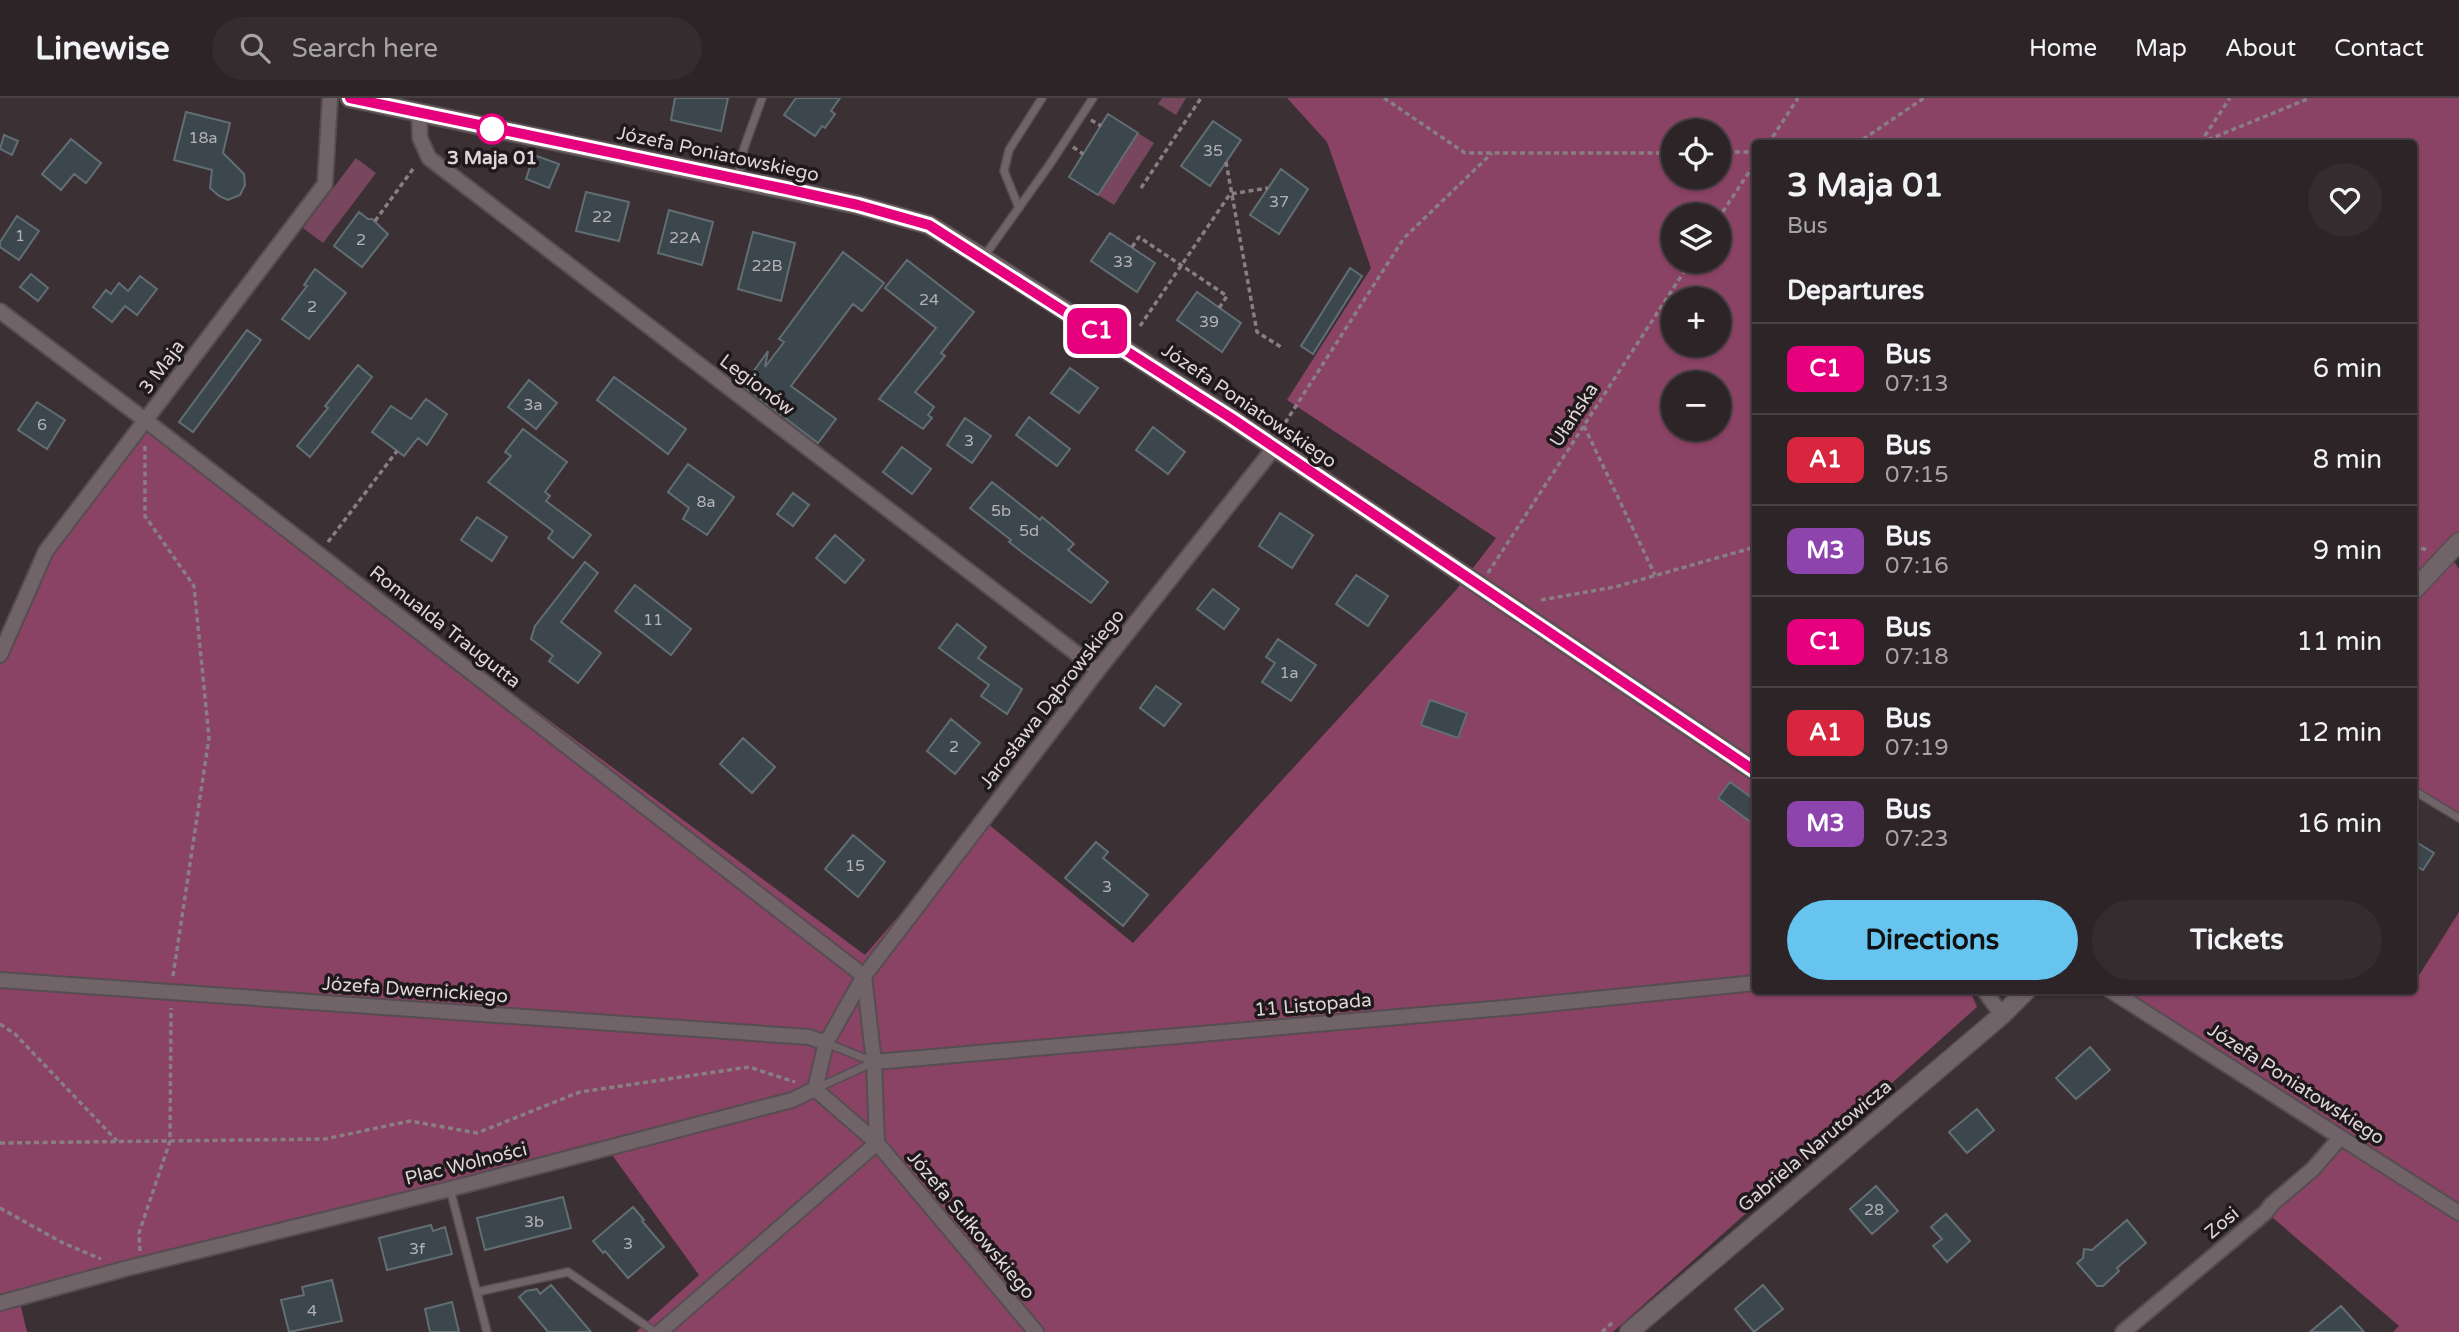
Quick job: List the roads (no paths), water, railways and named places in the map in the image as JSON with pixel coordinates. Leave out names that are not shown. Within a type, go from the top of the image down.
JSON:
[{"type":"street","name":"3 Maja","points":[[0,655],[46,551],[325,184],[330,98]]},
{"type":"street","name":"Józefa Poniatowskiego","points":[[350,98],[738,178],[858,205],[929,225],[1274,448],[1752,769]]},
{"type":"street","name":"Legionów","points":[[419,113],[420,138],[429,158],[1098,670]]},
{"type":"street","name":"Romualda Traugutta","points":[[0,311],[864,976]]},
{"type":"street","name":"Jarosława Dąbrowskiego","points":[[826,1043],[864,976],[1098,670],[1274,448]]},
{"type":"street","points":[[2417,587],[2459,542]]},
{"type":"street","points":[[658,1332],[877,1143],[874,1062],[864,976]]},
{"type":"street","name":"Józefa Dwernickiego","points":[[0,981],[808,1037],[826,1043]]},
{"type":"street","name":"11 Listopada","points":[[874,1062],[1515,1007],[1752,983]]},
{"type":"street","points":[[1987,994],[2001,1015]]},
{"type":"street","name":"Gabriela Narutowicza","points":[[1629,1332],[2001,1015],[2022,994]]},
{"type":"street","name":"Józefa Poniatowskiego","points":[[2116,994],[2459,1213]]},
{"type":"street","points":[[815,1089],[826,1043]]},
{"type":"street","name":"Józefa Sułkowskiego","points":[[815,1089],[877,1143],[1036,1332]]},
{"type":"street","name":"Plac Wolności","points":[[0,1303],[124,1269],[450,1189],[792,1100],[815,1089]]},
{"type":"street","name":"Zosi","points":[[2123,1332],[2266,1212],[2313,1169],[2340,1138]]},
{"type":"lane","points":[[738,178],[744,148],[762,98]]},
{"type":"lane","points":[[1019,208],[1004,171],[1009,150],[1042,98]]},
{"type":"lane","points":[[983,258],[1093,98]]},
{"type":"lane","points":[[2417,792],[2459,818]]},
{"type":"lane","points":[[826,1043],[874,1062]]},
{"type":"lane","points":[[815,1089],[874,1062]]},
{"type":"lane","points":[[450,1189],[488,1332]]},
{"type":"lane","points":[[477,1292],[568,1272],[658,1332]]},
{"type":"place","name":"3 Maja 01","points":[[492,129]]}]
